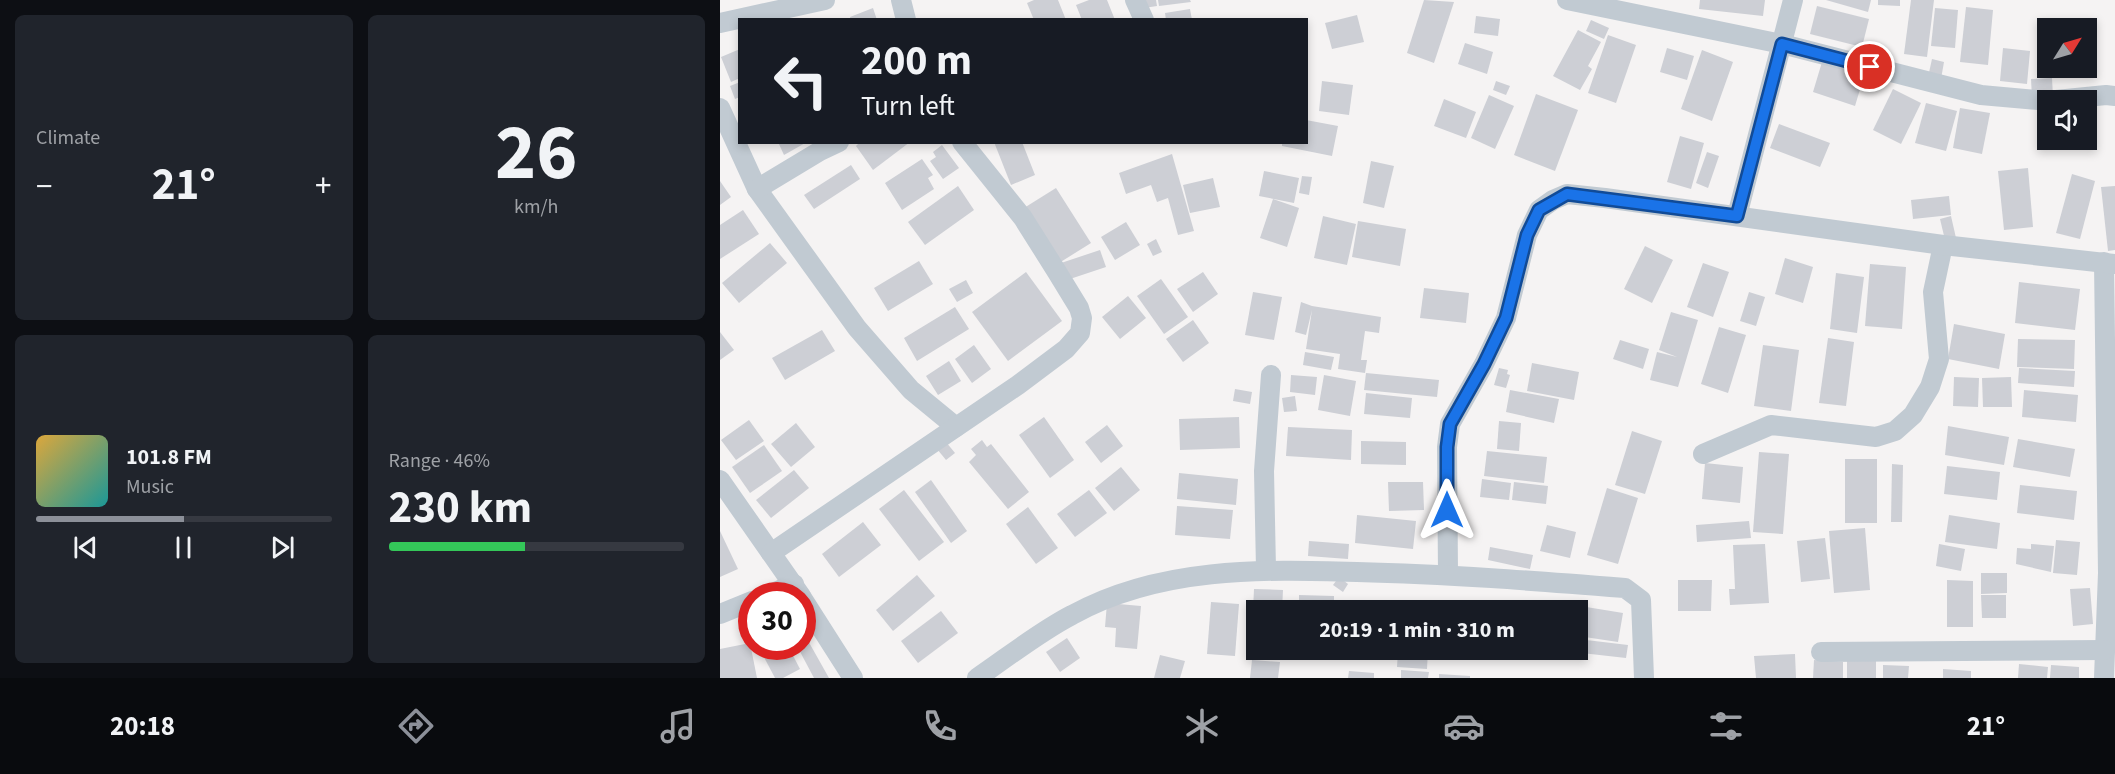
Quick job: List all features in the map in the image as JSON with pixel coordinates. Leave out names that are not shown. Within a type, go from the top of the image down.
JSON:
[{"type":"street","points":[[743,18],[825,0]]},
{"type":"street","points":[[901,0],[906,18]]},
{"type":"street","points":[[1135,0],[1143,18]]},
{"type":"street","points":[[1567,0],[1782,44],[1981,95],[2037,100]]},
{"type":"street","points":[[1737,216],[1793,0]]},
{"type":"street","points":[[720,23],[738,19]]},
{"type":"street","points":[[2097,95],[2115,96]]},
{"type":"street","points":[[720,108],[757,189],[857,328],[911,390],[956,428]]},
{"type":"street","points":[[757,189],[820,150],[834,144]]},
{"type":"street","points":[[771,553],[956,428],[1066,349],[1080,333],[1082,318],[1079,308],[1023,218],[964,144]]},
{"type":"street","points":[[1448,574],[1447,447],[1450,424],[1484,364],[1506,318],[1527,235],[1539,210],[1567,194],[1943,245],[2109,263],[2108,573],[2104,678]]},
{"type":"street","points":[[1703,454],[1771,425],[1876,437],[1895,431],[1913,415],[1930,387],[1939,359],[1933,292],[1943,245]]},
{"type":"street","points":[[1266,569],[1264,471],[1271,375]]},
{"type":"street","points":[[720,480],[792,582]]},
{"type":"street","points":[[977,678],[1072,614],[1109,599],[1151,585],[1194,575],[1266,569],[1448,574],[1625,588],[1641,600],[1644,678]]},
{"type":"street","points":[[720,614],[738,607]]},
{"type":"street","points":[[816,619],[853,678]]},
{"type":"street","points":[[1821,652],[2104,650]]},
{"type":"building","points":[[1034,0],[1058,0],[1065,18],[1033,18],[1027,3]]},
{"type":"building","points":[[1089,0],[1107,0],[1114,18],[1081,18],[1076,5]]},
{"type":"building","points":[[1142,0],[1156,0],[1157,6],[1144,8]]},
{"type":"building","points":[[1158,0],[1190,0],[1191,2],[1159,6]]},
{"type":"building","points":[[1424,0],[1454,2],[1434,63],[1407,53]]},
{"type":"building","points":[[1700,0],[1765,0],[1763,16],[1699,9]]},
{"type":"building","points":[[1826,0],[1871,0],[1868,12]]},
{"type":"building","points":[[1878,0],[1900,0],[1900,6],[1878,5]]},
{"type":"building","points":[[1911,0],[1934,0],[1927,57],[1904,54]]},
{"type":"building","points":[[1817,6],[1869,19],[1862,47],[1810,34]]},
{"type":"building","points":[[1966,7],[1993,10],[1988,65],[1960,62]]},
{"type":"building","points":[[873,8],[876,18],[850,18]]},
{"type":"building","points":[[1935,8],[1958,10],[1955,48],[1931,46]]},
{"type":"building","points":[[1190,9],[1192,18],[1166,18],[1165,13]]},
{"type":"building","points":[[1357,15],[1364,42],[1332,49],[1325,23]]},
{"type":"building","points":[[1476,16],[1500,19],[1498,36],[1474,33]]},
{"type":"building","points":[[1591,20],[1609,28],[1604,39],[1586,31]]},
{"type":"building","points":[[1578,30],[1601,42],[1588,66],[1592,69],[1580,90],[1553,76]]},
{"type":"building","points":[[1608,35],[1636,45],[1616,103],[1588,93]]},
{"type":"building","points":[[1465,43],[1493,52],[1487,74],[1458,64]]},
{"type":"building","points":[[1667,48],[1694,56],[1687,80],[1660,72]]},
{"type":"building","points":[[2003,48],[2030,51],[2027,84],[2000,81]]},
{"type":"building","points":[[738,50],[738,79],[731,82],[721,57]]},
{"type":"building","points":[[1702,50],[1733,62],[1712,121],[1681,109]]},
{"type":"building","points":[[1932,59],[1944,62],[1941,79],[1928,77]]},
{"type":"building","points":[[1822,62],[1864,76],[1855,106],[1813,92]]},
{"type":"building","points":[[2052,78],[2053,90],[2037,90],[2037,98],[2032,98],[2031,79]]},
{"type":"building","points":[[1322,81],[1353,85],[1349,115],[1319,111]]},
{"type":"building","points":[[1496,81],[1510,86],[1506,95],[1493,90]]},
{"type":"building","points":[[738,83],[738,98],[735,99],[730,86]]},
{"type":"building","points":[[1893,89],[1921,103],[1901,144],[1873,130]]},
{"type":"building","points":[[1536,94],[1578,110],[1555,171],[1514,155]]},
{"type":"building","points":[[1489,95],[1514,106],[1495,149],[1471,138]]},
{"type":"building","points":[[1444,99],[1476,112],[1466,138],[1434,126]]},
{"type":"building","points":[[1926,103],[1957,111],[1946,151],[1915,143]]},
{"type":"building","points":[[1960,108],[1990,113],[1982,154],[1953,148]]},
{"type":"building","points":[[1308,120],[1338,126],[1332,156],[1282,146],[1282,144],[1308,144]]},
{"type":"building","points":[[1779,124],[1830,143],[1820,167],[1770,148]]},
{"type":"building","points":[[1680,136],[1704,143],[1691,189],[1667,182]]},
{"type":"building","points":[[779,144],[803,144],[784,155]]},
{"type":"building","points":[[858,144],[907,144],[873,170],[856,146]]},
{"type":"building","points":[[995,144],[1023,144],[1035,175],[1011,185]]},
{"type":"building","points":[[942,145],[959,168],[943,179],[930,161],[936,157],[933,152]]},
{"type":"building","points":[[1707,152],[1719,156],[1708,188],[1696,183]]},
{"type":"building","points":[[1172,154],[1194,231],[1178,235],[1168,198],[1157,202],[1151,185],[1126,194],[1119,173]]},
{"type":"building","points":[[922,159],[933,175],[928,178],[934,189],[902,210],[885,183]]},
{"type":"building","points":[[1371,161],[1394,166],[1384,208],[1363,203]]},
{"type":"building","points":[[851,165],[860,179],[814,209],[804,195]]},
{"type":"building","points":[[2028,168],[2033,227],[2004,230],[1998,171]]},
{"type":"building","points":[[1264,171],[1299,178],[1294,203],[1259,196]]},
{"type":"building","points":[[2072,174],[2095,181],[2080,239],[2056,233]]},
{"type":"building","points":[[1302,176],[1312,177],[1309,195],[1299,193]]},
{"type":"building","points":[[1213,178],[1220,207],[1190,213],[1183,185]]},
{"type":"building","points":[[720,181],[731,197],[720,205]]},
{"type":"building","points":[[958,186],[974,210],[925,245],[908,222]]},
{"type":"building","points":[[2115,186],[2115,250],[2108,251],[2101,187]]},
{"type":"building","points":[[1056,188],[1091,243],[1059,263],[1024,208]]},
{"type":"building","points":[[1949,196],[1951,215],[1913,219],[1911,200]]},
{"type":"building","points":[[1273,199],[1299,208],[1287,247],[1260,238]]},
{"type":"building","points":[[743,210],[759,234],[720,259],[720,225]]},
{"type":"building","points":[[1323,216],[1356,224],[1347,265],[1314,258]]},
{"type":"building","points":[[1951,216],[1956,238],[1945,240],[1940,219]]},
{"type":"building","points":[[1358,221],[1406,229],[1400,266],[1352,257]]},
{"type":"building","points":[[1126,222],[1140,245],[1115,260],[1101,237]]},
{"type":"building","points":[[1156,239],[1162,252],[1153,256],[1147,244]]},
{"type":"building","points":[[770,243],[787,263],[739,303],[722,283]]},
{"type":"building","points":[[1645,246],[1673,260],[1652,303],[1624,289]]},
{"type":"building","points":[[1100,250],[1106,267],[1067,280],[1061,263]]},
{"type":"building","points":[[1785,258],[1813,267],[1803,303],[1775,294]]},
{"type":"building","points":[[919,261],[933,284],[888,311],[874,288]]},
{"type":"building","points":[[1703,263],[1729,272],[1713,317],[1687,307]]},
{"type":"building","points":[[1870,264],[1906,267],[1902,329],[1865,326]]},
{"type":"building","points":[[1026,272],[1062,321],[1008,361],[972,312]]},
{"type":"building","points":[[1203,272],[1218,294],[1193,312],[1177,289]]},
{"type":"building","points":[[1836,273],[1864,277],[1857,333],[1830,329]]},
{"type":"building","points":[[1161,279],[1188,317],[1164,334],[1137,296]]},
{"type":"building","points":[[966,280],[973,293],[957,302],[949,289]]},
{"type":"building","points":[[2019,282],[2080,289],[2075,330],[2015,323]]},
{"type":"building","points":[[1424,288],[1469,293],[1466,323],[1420,318]]},
{"type":"building","points":[[1253,292],[1282,297],[1274,340],[1245,335]]},
{"type":"building","points":[[1749,292],[1765,297],[1756,326],[1740,321]]},
{"type":"building","points":[[1128,296],[1146,318],[1120,339],[1102,317]]},
{"type":"building","points":[[1301,302],[1312,306],[1381,317],[1379,333],[1365,331],[1361,360],[1367,360],[1365,373],[1338,369],[1340,354],[1306,349],[1312,310],[1306,335],[1295,332]]},
{"type":"building","points":[[955,307],[969,329],[917,361],[904,338]]},
{"type":"building","points":[[1671,312],[1698,320],[1678,387],[1650,380],[1657,352],[1677,357],[1659,350]]},
{"type":"building","points":[[1193,320],[1209,343],[1183,362],[1166,339]]},
{"type":"building","points":[[1954,324],[2005,334],[1999,369],[1948,359]]},
{"type":"building","points":[[1719,327],[1746,335],[1728,393],[1701,384]]},
{"type":"building","points":[[822,330],[835,351],[785,380],[772,358]]},
{"type":"building","points":[[720,332],[734,350],[720,360]]},
{"type":"building","points":[[1828,338],[1854,342],[1846,406],[1819,403]]},
{"type":"building","points":[[2018,339],[2075,340],[2074,369],[2017,367]]},
{"type":"building","points":[[1620,340],[1649,349],[1643,369],[1613,359]]},
{"type":"building","points":[[974,345],[991,369],[972,383],[955,359]]},
{"type":"building","points":[[1763,345],[1799,350],[1791,411],[1754,406]]},
{"type":"building","points":[[1305,352],[1334,357],[1331,370],[1303,365]]},
{"type":"building","points":[[949,361],[961,381],[938,395],[926,376]]},
{"type":"building","points":[[1532,363],[1579,372],[1574,400],[1527,391]]},
{"type":"building","points":[[1499,368],[1508,370],[1507,374],[1510,375],[1506,388],[1494,385]]},
{"type":"building","points":[[2019,368],[2075,371],[2074,387],[2018,383]]},
{"type":"building","points":[[1366,373],[1439,380],[1437,397],[1364,390]]},
{"type":"building","points":[[1291,375],[1317,377],[1315,395],[1290,392]]},
{"type":"building","points":[[1324,375],[1356,381],[1350,416],[1318,410]]},
{"type":"building","points":[[1954,377],[1979,378],[1978,407],[1953,406]]},
{"type":"building","points":[[2011,377],[2012,407],[1983,407],[1982,378]]},
{"type":"building","points":[[1235,389],[1252,392],[1250,404],[1233,401]]},
{"type":"building","points":[[1510,390],[1559,399],[1554,423],[1506,412]]},
{"type":"building","points":[[2024,390],[2078,395],[2076,422],[2022,417]]},
{"type":"building","points":[[1366,393],[1412,398],[1410,418],[1364,414]]},
{"type":"building","points":[[1295,396],[1297,411],[1284,412],[1282,398]]},
{"type":"building","points":[[1044,417],[1074,460],[1050,478],[1019,435]]},
{"type":"building","points":[[1239,417],[1240,448],[1180,450],[1179,419]]},
{"type":"building","points":[[749,420],[764,441],[736,460],[721,440]]},
{"type":"building","points":[[1499,421],[1521,423],[1519,451],[1497,449]]},
{"type":"building","points":[[796,423],[815,447],[791,467],[771,444]]},
{"type":"building","points":[[1107,425],[1123,446],[1101,463],[1085,442]]},
{"type":"building","points":[[1948,426],[2009,437],[2004,465],[1945,455]]},
{"type":"building","points":[[1288,427],[1352,430],[1351,460],[1286,456]]},
{"type":"building","points":[[1632,431],[1662,441],[1645,494],[1615,485]]},
{"type":"building","points":[[2018,439],[2075,449],[2070,477],[2013,467]]},
{"type":"building","points":[[982,440],[987,447],[991,444],[1029,492],[1008,509],[969,462],[976,455],[971,449]]},
{"type":"building","points":[[1361,441],[1406,442],[1406,465],[1361,464]]},
{"type":"building","points":[[946,442],[955,453],[946,460],[937,449]]},
{"type":"building","points":[[764,445],[782,471],[750,493],[732,467]]},
{"type":"building","points":[[1487,451],[1547,457],[1544,483],[1484,476]]},
{"type":"building","points":[[1759,452],[1789,454],[1783,534],[1753,532]]},
{"type":"building","points":[[1845,459],[1877,459],[1877,523],[1845,523]]},
{"type":"building","points":[[1705,463],[1743,467],[1740,503],[1702,499]]},
{"type":"building","points":[[1892,464],[1903,465],[1902,522],[1891,522]]},
{"type":"building","points":[[1947,466],[2000,472],[1997,500],[1944,494]]},
{"type":"building","points":[[1121,467],[1140,490],[1114,511],[1095,488]]},
{"type":"building","points":[[794,470],[809,488],[771,518],[756,500]]},
{"type":"building","points":[[1179,473],[1238,479],[1236,505],[1177,499]]},
{"type":"building","points":[[1482,479],[1511,483],[1509,500],[1480,497]]},
{"type":"building","points":[[931,480],[967,531],[951,543],[915,492]]},
{"type":"building","points":[[1388,482],[1423,482],[1424,510],[1389,511]]},
{"type":"building","points":[[1514,482],[1548,486],[1546,504],[1512,500]]},
{"type":"building","points":[[2020,485],[2077,491],[2074,520],[2017,513]]},
{"type":"building","points":[[1607,488],[1638,498],[1618,564],[1587,555]]},
{"type":"building","points":[[904,490],[944,542],[919,561],[879,509]]},
{"type":"building","points":[[1089,490],[1107,513],[1075,537],[1057,514]]},
{"type":"building","points":[[1177,506],[1233,510],[1230,539],[1175,535]]},
{"type":"building","points":[[1028,507],[1058,548],[1036,564],[1006,524]]},
{"type":"building","points":[[1357,515],[1416,521],[1413,549],[1355,543]]},
{"type":"building","points":[[1949,515],[2000,523],[1997,549],[1945,542]]},
{"type":"building","points":[[1749,521],[1751,538],[1697,542],[1696,525]]},
{"type":"building","points":[[863,522],[881,545],[839,577],[822,554]]},
{"type":"building","points":[[1547,525],[1576,532],[1570,558],[1540,551]]},
{"type":"building","points":[[1865,528],[1870,590],[1834,593],[1829,531]]},
{"type":"building","points":[[720,531],[738,569],[720,577]]},
{"type":"building","points":[[1825,538],[1830,579],[1801,582],[1797,541]]},
{"type":"building","points":[[2056,540],[2080,542],[2077,575],[2053,573]]},
{"type":"building","points":[[1309,541],[1349,544],[1348,559],[1308,556]]},
{"type":"building","points":[[1765,544],[1769,603],[1730,605],[1729,589],[1735,589],[1733,545]]},
{"type":"building","points":[[1939,544],[1965,549],[1961,571],[1936,566]]},
{"type":"building","points":[[2031,544],[2054,546],[2051,572],[2016,564],[2017,548],[2031,549]]},
{"type":"building","points":[[1490,547],[1533,555],[1530,569],[1488,560]]},
{"type":"building","points":[[1981,573],[2007,573],[2007,593],[1981,594]]},
{"type":"building","points":[[917,575],[935,596],[893,631],[876,610]]},
{"type":"building","points":[[1339,577],[1348,584],[1343,592],[1333,585]]},
{"type":"building","points":[[1678,580],[1712,580],[1711,611],[1678,611]]},
{"type":"building","points":[[1947,580],[1973,581],[1973,627],[1947,627]]},
{"type":"building","points":[[2090,588],[2093,624],[2073,626],[2070,589]]},
{"type":"building","points":[[1254,589],[1283,590],[1282,600],[1253,600]]},
{"type":"building","points":[[1299,595],[1334,596],[1334,600],[1299,600]]},
{"type":"building","points":[[1981,595],[2006,595],[2006,618],[1982,618]]},
{"type":"building","points":[[1211,602],[1239,604],[1235,656],[1207,654]]},
{"type":"building","points":[[1107,603],[1141,606],[1137,649],[1115,647],[1116,628],[1105,627]]},
{"type":"building","points":[[1588,607],[1623,613],[1618,642],[1588,638]]},
{"type":"building","points":[[941,611],[958,633],[918,663],[901,641]]},
{"type":"building","points":[[1067,638],[1080,658],[1060,672],[1046,652]]},
{"type":"building","points":[[1588,640],[1628,645],[1626,658],[1588,654]]},
{"type":"building","points":[[738,645],[738,660],[753,660],[757,678],[720,678],[720,649]]},
{"type":"building","points":[[1795,654],[1796,678],[1756,678],[1754,656]]},
{"type":"building","points":[[1847,654],[1876,655],[1876,678],[1847,678]]},
{"type":"building","points":[[816,655],[829,678],[814,678],[804,660],[816,660]]},
{"type":"building","points":[[1160,655],[1185,661],[1180,678],[1154,678]]},
{"type":"building","points":[[765,660],[795,660],[800,669],[783,678],[775,678]]},
{"type":"building","points":[[1252,660],[1280,662],[1278,678],[1250,678]]},
{"type":"building","points":[[1397,660],[1427,660],[1427,669],[1397,667]]},
{"type":"building","points":[[1814,660],[1843,662],[1843,678],[1813,678]]},
{"type":"building","points":[[2019,664],[2048,667],[2047,678],[2018,678]]},
{"type":"building","points":[[1883,665],[1909,666],[1908,678],[1883,678]]},
{"type":"building","points":[[2051,665],[2079,667],[2079,678],[2050,678]]},
{"type":"building","points":[[1943,669],[1971,671],[1971,678],[1943,678]]},
{"type":"building","points":[[1401,670],[1429,672],[1428,678],[1401,678]]},
{"type":"building","points":[[1349,671],[1374,673],[1374,678],[1348,678]]},
{"type":"building","points":[[1439,674],[1470,676],[1470,678],[1439,678]]},
{"type":"route","points":[[1447,510],[1447,447],[1450,424],[1484,364],[1506,318],[1527,235],[1539,210],[1567,194],[1737,216],[1782,44],[1870,67]]}]
